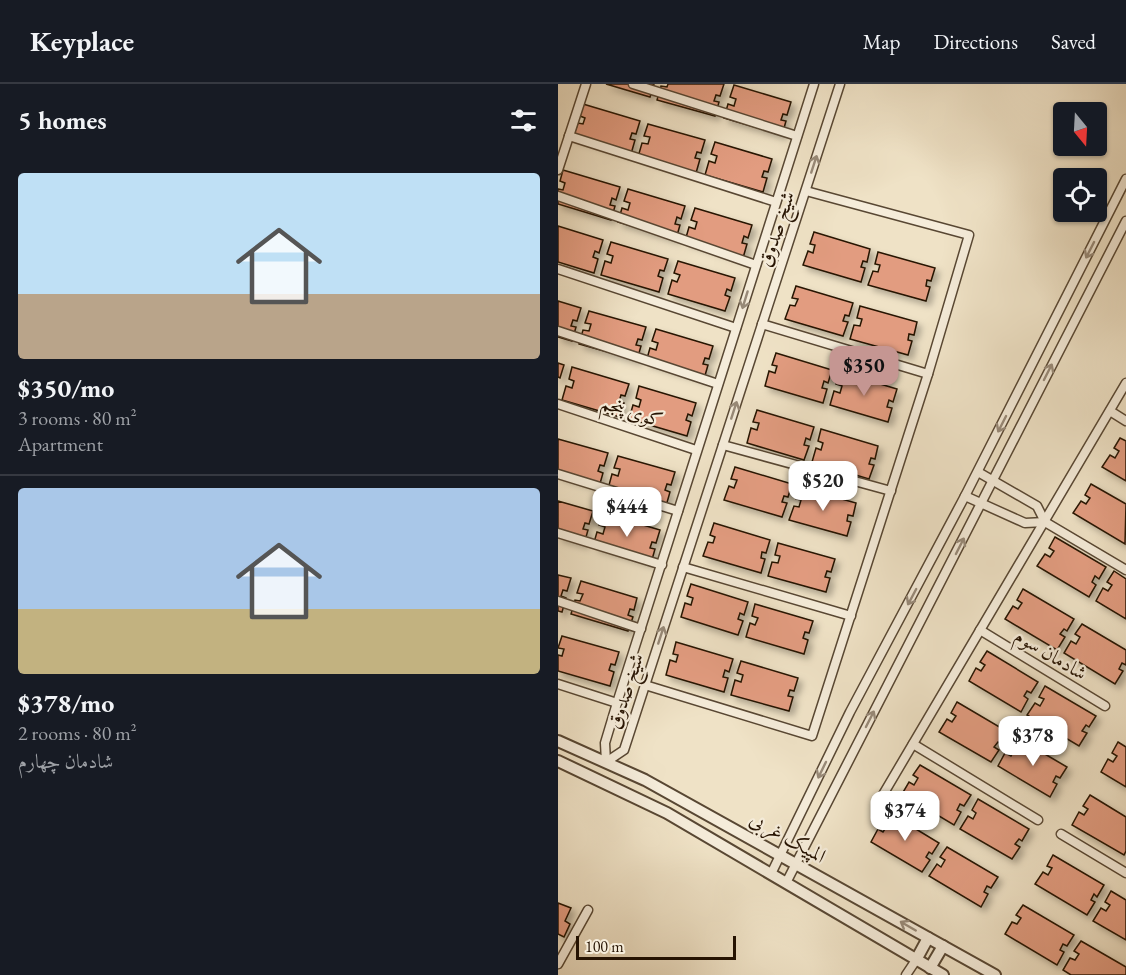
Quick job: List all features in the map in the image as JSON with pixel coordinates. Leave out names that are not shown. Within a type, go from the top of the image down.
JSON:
[{"type":"street","points":[[558,170],[586,84]]},
{"type":"street","points":[[633,84],[797,136]]},
{"type":"street","name":"شیخ صدوق","points":[[606,762],[606,743],[617,703],[814,84]]},
{"type":"street","name":"شیخ صدوق","points":[[606,762],[624,750],[840,84]]},
{"type":"street","points":[[569,136],[776,202]]},
{"type":"street","points":[[771,874],[850,712],[978,472],[1126,179]]},
{"type":"street","points":[[645,685],[812,735],[851,616],[928,374],[969,235],[806,191]]},
{"type":"street","points":[[558,196],[756,265]]},
{"type":"street","points":[[786,883],[1126,221]]},
{"type":"street","points":[[558,268],[736,328]]},
{"type":"street","points":[[762,324],[928,374]]},
{"type":"street","points":[[558,331],[718,384]]},
{"type":"street","points":[[881,798],[1126,383]]},
{"type":"street","name":"کوی پنجم","points":[[558,405],[696,450]]},
{"type":"street","points":[[1110,411],[1126,421]]},
{"type":"street","points":[[723,445],[891,491]]},
{"type":"street","points":[[978,472],[1037,506],[1045,522],[1126,570]]},
{"type":"street","points":[[558,474],[678,511]]},
{"type":"street","points":[[965,496],[1025,523],[1045,522]]},
{"type":"street","points":[[558,533],[662,565]]},
{"type":"street","points":[[683,567],[851,616]]},
{"type":"street","points":[[558,602],[641,629]]},
{"type":"street","name":"شادمان سوم","points":[[980,630],[1105,706]]},
{"type":"street","points":[[558,684],[617,703]]},
{"type":"street","name":"المپیک غربی","points":[[558,741],[645,780],[797,862],[995,975]]},
{"type":"street","points":[[913,744],[1038,820]]},
{"type":"street","name":"المپیک غربی","points":[[558,761],[598,778],[667,813],[916,960],[928,972],[943,975]]},
{"type":"street","points":[[598,778],[606,762]]},
{"type":"street","points":[[1061,834],[1126,873]]},
{"type":"street","points":[[558,964],[588,910]]},
{"type":"street","points":[[906,975],[928,938]]},
{"type":"street","points":[[928,972],[943,946]]},
{"type":"building","points":[[606,84],[654,84],[650,97]]},
{"type":"building","points":[[668,84],[724,84],[720,96],[716,95],[714,101],[719,102],[715,116],[657,100],[661,86],[667,87]]},
{"type":"building","points":[[734,85],[791,102],[787,115],[783,114],[781,120],[786,121],[782,135],[724,118],[728,104],[734,106],[736,99],[730,97]]},
{"type":"building","points":[[583,104],[640,121],[636,134],[632,133],[630,139],[635,140],[631,154],[573,137],[578,123],[583,124],[585,118],[580,116]]},
{"type":"building","points":[[648,124],[705,140],[701,153],[697,152],[695,158],[700,159],[696,173],[638,157],[642,143],[648,144],[650,137],[644,136]]},
{"type":"building","points":[[715,142],[772,159],[768,172],[764,171],[762,177],[767,178],[763,192],[705,175],[709,161],[715,163],[717,156],[711,154]]},
{"type":"building","points":[[563,170],[620,187],[616,200],[612,198],[610,205],[615,206],[611,220],[558,204],[558,189],[563,190],[565,183],[560,181]]},
{"type":"building","points":[[628,189],[685,206],[681,219],[677,217],[675,224],[680,225],[676,239],[618,222],[622,208],[628,210],[630,203],[624,201]]},
{"type":"building","points":[[695,208],[752,225],[748,238],[744,236],[742,243],[747,244],[743,258],[685,241],[689,227],[695,229],[697,222],[691,220]]},
{"type":"building","points":[[558,226],[603,240],[599,253],[595,251],[593,257],[598,259],[594,273],[558,262]]},
{"type":"building","points":[[814,232],[870,249],[867,262],[863,261],[861,267],[865,268],[861,282],[803,265],[808,251],[813,253],[815,245],[810,244]]},
{"type":"building","points":[[611,242],[668,259],[664,271],[660,270],[658,276],[663,278],[659,292],[601,275],[605,261],[611,263],[613,256],[607,254]]},
{"type":"building","points":[[878,252],[935,268],[931,281],[927,280],[926,286],[930,287],[926,301],[868,285],[873,271],[878,272],[880,265],[875,264]]},
{"type":"building","points":[[678,261],[735,278],[731,291],[727,289],[725,295],[730,297],[725,311],[668,294],[672,280],[677,282],[680,275],[674,273]]},
{"type":"building","points":[[796,286],[853,303],[849,316],[845,315],[843,321],[848,322],[843,336],[785,319],[790,305],[795,306],[798,299],[792,298]]},
{"type":"building","points":[[558,301],[581,308],[577,321],[573,320],[571,326],[576,327],[572,341],[558,337]]},
{"type":"building","points":[[860,306],[917,322],[914,335],[909,334],[908,340],[912,341],[908,355],[850,339],[854,325],[860,326],[862,319],[857,318]]},
{"type":"building","points":[[589,311],[646,327],[642,340],[638,339],[636,345],[641,346],[637,360],[579,344],[583,330],[589,331],[591,324],[585,323]]},
{"type":"building","points":[[656,329],[713,346],[709,359],[705,358],[703,364],[708,365],[704,379],[646,362],[650,348],[656,350],[658,343],[652,341]]},
{"type":"building","points":[[776,353],[832,370],[828,383],[824,381],[822,388],[827,389],[823,403],[765,386],[769,371],[775,373],[777,366],[772,365]]},
{"type":"building","points":[[558,363],[564,365],[560,378],[558,377]]},
{"type":"building","points":[[572,367],[629,384],[625,396],[621,395],[619,402],[624,403],[620,417],[562,400],[566,386],[572,388],[574,381],[569,379]]},
{"type":"building","points":[[840,372],[897,389],[893,402],[889,400],[887,407],[892,408],[888,422],[830,405],[834,391],[840,393],[842,386],[836,384]]},
{"type":"building","points":[[639,386],[696,403],[692,416],[688,414],[686,420],[691,422],[687,436],[629,419],[633,405],[639,407],[641,400],[636,398]]},
{"type":"building","points":[[757,410],[814,427],[810,440],[806,438],[804,445],[809,446],[804,460],[747,443],[751,428],[757,430],[759,423],[753,422]]},
{"type":"building","points":[[821,429],[878,446],[875,459],[871,458],[869,464],[874,465],[869,479],[812,462],[816,448],[821,450],[823,443],[818,441]]},
{"type":"building","points":[[1120,438],[1126,441],[1126,481],[1102,467],[1110,455],[1115,458],[1119,451],[1114,448]]},
{"type":"building","points":[[558,439],[608,453],[604,466],[600,465],[598,471],[603,473],[599,487],[558,475]]},
{"type":"building","points":[[618,456],[675,472],[671,485],[667,484],[665,490],[670,492],[666,506],[608,489],[612,474],[618,476],[620,469],[614,468]]},
{"type":"building","points":[[735,467],[792,484],[788,497],[784,496],[782,502],[787,503],[782,517],[724,500],[729,486],[734,488],[737,480],[731,479]]},
{"type":"building","points":[[1091,484],[1126,504],[1125,544],[1073,513],[1081,501],[1086,504],[1090,498],[1085,495]]},
{"type":"building","points":[[799,487],[856,503],[853,516],[848,515],[847,521],[851,522],[847,536],[789,520],[794,506],[799,507],[801,500],[796,499]]},
{"type":"building","points":[[558,501],[593,511],[589,524],[585,523],[583,529],[588,530],[584,544],[558,537]]},
{"type":"building","points":[[603,513],[660,530],[656,543],[652,542],[650,548],[655,549],[651,563],[593,546],[597,532],[603,534],[605,527],[599,525]]},
{"type":"building","points":[[714,523],[770,540],[766,553],[762,552],[761,558],[765,559],[761,573],[703,556],[708,542],[713,543],[715,537],[710,535]]},
{"type":"building","points":[[1055,537],[1106,567],[1099,579],[1095,576],[1092,582],[1096,585],[1089,597],[1037,566],[1045,554],[1050,557],[1054,551],[1049,548]]},
{"type":"building","points":[[778,543],[835,559],[831,572],[827,571],[825,577],[830,578],[826,592],[768,576],[772,562],[778,563],[780,556],[775,555]]},
{"type":"building","points":[[1114,571],[1126,579],[1126,619],[1096,601],[1103,588],[1108,591],[1112,585],[1107,582]]},
{"type":"building","points":[[558,575],[571,578],[567,591],[563,590],[561,596],[566,598],[562,612],[558,611]]},
{"type":"building","points":[[581,581],[637,598],[634,610],[630,609],[628,615],[633,617],[628,631],[571,614],[575,600],[580,601],[583,594],[577,593]]},
{"type":"building","points":[[691,584],[748,602],[744,615],[740,613],[738,619],[743,621],[738,635],[681,617],[685,603],[691,605],[693,598],[687,596]]},
{"type":"building","points":[[1023,589],[1074,619],[1067,631],[1064,629],[1060,634],[1065,637],[1057,650],[1005,619],[1013,606],[1018,609],[1022,603],[1017,600]]},
{"type":"building","points":[[755,604],[813,621],[809,633],[805,632],[803,638],[808,640],[804,654],[746,637],[750,623],[755,625],[758,618],[752,616]]},
{"type":"building","points":[[1082,624],[1126,650],[1126,665],[1122,663],[1119,669],[1123,671],[1115,684],[1064,653],[1071,641],[1076,644],[1080,637],[1075,634]]},
{"type":"building","points":[[562,636],[619,652],[615,665],[611,664],[609,670],[614,672],[610,686],[558,671],[558,655],[562,656],[564,649],[558,648]]},
{"type":"building","points":[[676,642],[733,659],[729,672],[725,670],[723,677],[728,678],[724,692],[666,675],[670,660],[676,662],[678,655],[673,654]]},
{"type":"building","points":[[987,651],[1038,682],[1031,693],[1027,691],[1024,696],[1028,699],[1021,712],[969,681],[976,668],[981,671],[985,665],[980,662]]},
{"type":"building","points":[[741,661],[798,678],[794,691],[790,690],[788,696],[793,697],[789,711],[731,695],[735,680],[741,682],[743,675],[737,673]]},
{"type":"building","points":[[1045,686],[1096,716],[1089,727],[1086,725],[1082,731],[1087,733],[1079,746],[1027,715],[1035,703],[1040,706],[1044,699],[1039,697]]},
{"type":"building","points":[[957,702],[1008,732],[1001,744],[998,742],[994,747],[999,750],[991,762],[939,732],[947,719],[952,722],[956,716],[951,713]]},
{"type":"building","points":[[1016,737],[1067,767],[1060,778],[1056,776],[1053,782],[1057,784],[1050,797],[998,766],[1005,753],[1011,756],[1014,750],[1009,747]]},
{"type":"building","points":[[1118,742],[1126,747],[1126,787],[1101,772],[1108,759],[1113,762],[1117,756],[1112,753]]},
{"type":"building","points":[[920,765],[971,795],[964,806],[960,804],[957,810],[961,812],[954,825],[902,794],[909,782],[914,785],[918,778],[913,775]]},
{"type":"building","points":[[1090,795],[1126,817],[1124,855],[1072,825],[1079,812],[1084,815],[1088,809],[1083,806]]},
{"type":"building","points":[[978,799],[1029,829],[1022,841],[1019,839],[1015,844],[1020,847],[1012,859],[960,829],[968,816],[973,819],[976,813],[972,810]]},
{"type":"building","points":[[888,812],[939,843],[932,854],[929,852],[926,857],[930,860],[922,872],[871,842],[878,829],[883,832],[887,826],[882,823]]},
{"type":"building","points":[[947,847],[998,877],[991,888],[987,886],[984,892],[988,894],[981,907],[929,876],[937,864],[941,867],[945,860],[940,857]]},
{"type":"building","points":[[1053,855],[1104,885],[1097,897],[1094,894],[1091,900],[1095,902],[1087,915],[1035,884],[1043,872],[1048,875],[1052,868],[1047,866]]},
{"type":"building","points":[[1111,891],[1126,900],[1126,940],[1093,921],[1101,908],[1106,911],[1110,905],[1105,902]]},
{"type":"building","points":[[558,903],[571,908],[565,921],[570,924],[564,937],[558,934]]},
{"type":"building","points":[[1023,905],[1074,935],[1067,946],[1063,944],[1060,950],[1064,952],[1057,965],[1005,934],[1012,922],[1017,924],[1021,918],[1016,915]]},
{"type":"building","points":[[1081,941],[1126,967],[1126,975],[1071,975],[1063,970],[1070,958],[1075,960],[1079,954],[1074,951]]}]
